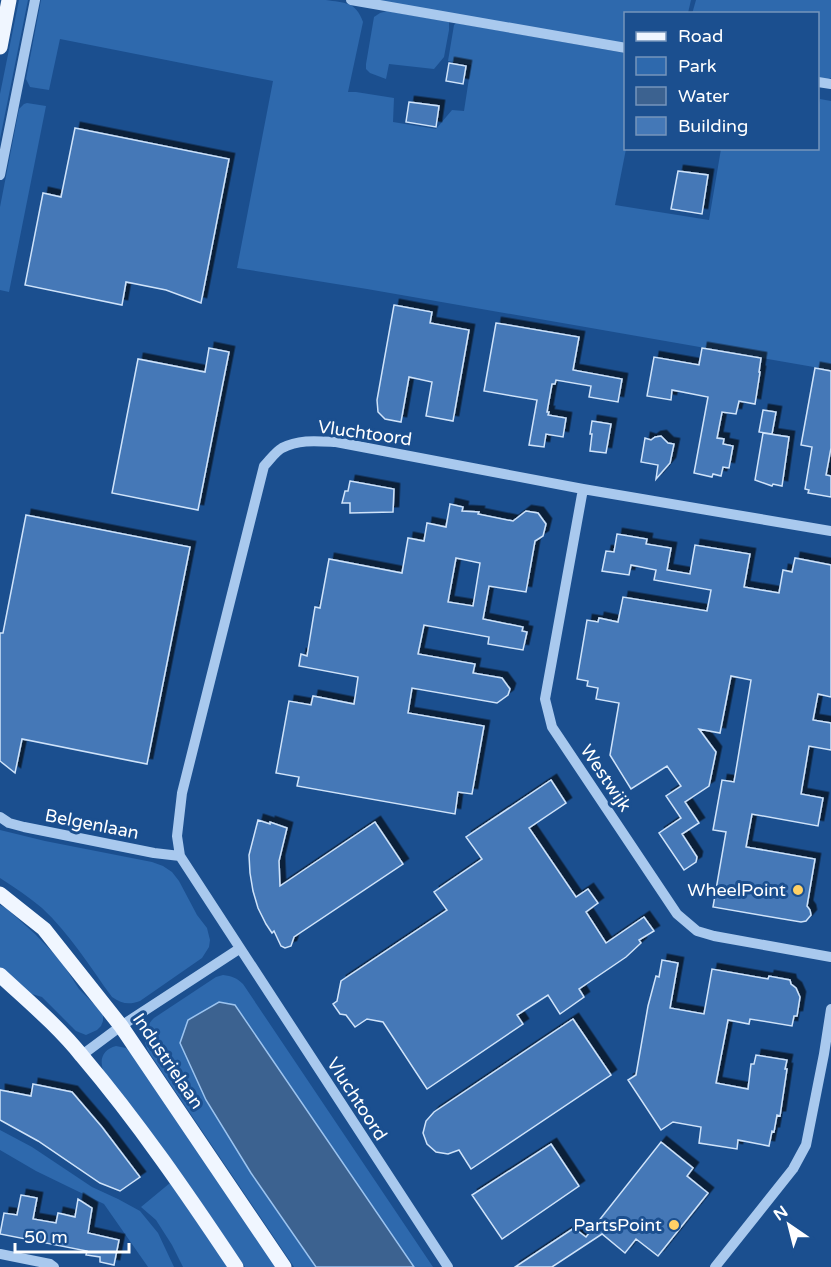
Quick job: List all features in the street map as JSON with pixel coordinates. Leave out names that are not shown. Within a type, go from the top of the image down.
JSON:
[{"type":"main road","points":[[0,47],[9,0]]},
{"type":"main road","name":"Industrielaan","points":[[0,894],[44,930],[121,1026],[284,1267]]},
{"type":"main road","points":[[0,975],[82,1055],[164,1160],[236,1267]]},
{"type":"street","points":[[0,175],[35,0]]},
{"type":"street","points":[[351,0],[624,48]]},
{"type":"street","name":"Vluchtoord","points":[[448,1267],[180,856],[177,836],[182,793],[264,466],[280,449],[296,443],[336,442],[583,489],[831,531]]},
{"type":"street","name":"Westwijk","points":[[583,489],[546,699],[552,727],[677,914],[697,931],[831,957]]},
{"type":"street","name":"Belgenlaan","points":[[0,818],[24,827],[154,853],[180,856]]},
{"type":"street","points":[[82,1055],[121,1026],[239,949]]},
{"type":"street","points":[[715,1267],[793,1169],[806,1145],[827,1054],[831,1009]]},
{"type":"street","points":[[0,1254],[50,1264],[54,1267]]},
{"type":"green space","points":[[19,0],[28,0],[0,139],[0,94]]},
{"type":"green space","points":[[41,0],[326,0],[349,4],[357,10],[363,22],[348,92],[394,98],[393,122],[436,129],[452,110],[464,111],[471,65],[448,61],[456,23],[624,53],[624,150],[626,150],[615,205],[709,220],[721,150],[819,150],[820,99],[831,101],[831,370],[237,268],[273,81],[60,39],[49,90],[30,87],[26,79]]},
{"type":"green space","points":[[373,0],[691,0],[688,12],[624,12],[624,44]]},
{"type":"green space","points":[[696,0],[831,0],[831,78],[819,78],[819,12],[693,12]]},
{"type":"green space","points":[[387,11],[449,22],[444,57],[434,69],[389,64],[386,79],[366,69],[374,17]]},
{"type":"green space","points":[[27,103],[46,106],[9,292],[0,290],[0,207],[19,109]]},
{"type":"green space","points":[[0,830],[163,866],[179,881],[197,915],[207,928],[209,947],[202,958],[140,1001],[126,1003],[112,997],[52,918],[32,900],[0,878]]},
{"type":"green space","points":[[0,905],[35,934],[61,961],[79,989],[103,1015],[101,1026],[97,1030],[86,1035],[76,1031],[42,997],[25,992],[0,970]]},
{"type":"green space","points":[[223,975],[239,980],[243,984],[433,1267],[414,1267],[235,1005],[251,1173],[316,1267],[294,1267],[148,1051],[145,1042],[146,1029],[154,1018],[216,977]]},
{"type":"green space","points":[[116,1046],[126,1048],[131,1052],[276,1267],[245,1267],[181,1173],[103,1070],[104,1055],[108,1049]]},
{"type":"green space","points":[[0,1130],[32,1147],[92,1187],[140,1211],[158,1233],[174,1267],[148,1267],[104,1204],[36,1171],[0,1150]]},
{"type":"green space","points":[[170,1183],[228,1267],[183,1267],[156,1220],[141,1207]]},
{"type":"water","points":[[219,1002],[235,1005],[414,1267],[316,1267],[251,1173],[206,1100],[180,1043],[188,1020]]},
{"type":"building","points":[[449,63],[466,66],[463,84],[446,81]]},
{"type":"building","points":[[409,102],[439,106],[436,127],[406,122]]},
{"type":"building","points":[[75,128],[229,159],[201,303],[166,290],[126,282],[122,305],[25,285],[43,193],[61,197]]},
{"type":"building","points":[[678,171],[708,175],[702,214],[671,209]]},
{"type":"building","points":[[394,305],[432,312],[430,323],[469,330],[453,421],[426,416],[432,382],[409,377],[401,422],[385,419],[378,412],[377,400]]},
{"type":"building","points":[[496,323],[579,337],[573,370],[622,379],[618,402],[589,397],[591,386],[556,380],[555,384],[552,384],[547,412],[549,412],[548,415],[566,418],[563,437],[546,434],[544,447],[529,445],[537,400],[484,391]]},
{"type":"building","points":[[209,348],[229,352],[198,510],[112,493],[138,359],[205,372]]},
{"type":"building","points":[[702,348],[761,358],[755,404],[739,401],[736,414],[722,412],[717,438],[724,439],[723,444],[733,446],[729,468],[723,467],[721,476],[713,474],[712,477],[694,473],[708,397],[672,390],[671,400],[647,396],[654,357],[699,365]]},
{"type":"building","points":[[815,368],[831,371],[831,448],[826,475],[831,476],[831,497],[808,493],[809,490],[805,489],[812,447],[801,445]]},
{"type":"building","points":[[763,410],[776,412],[772,434],[759,432]]},
{"type":"building","points":[[592,421],[611,424],[606,453],[590,451]]},
{"type":"building","points":[[763,433],[789,437],[782,486],[773,484],[772,486],[755,480]]},
{"type":"building","points":[[661,436],[668,443],[674,444],[670,463],[656,479],[658,465],[641,462],[645,438],[651,440]]},
{"type":"building","points":[[350,481],[394,489],[393,512],[350,513],[350,503],[342,503]]},
{"type":"building","points":[[450,504],[463,507],[462,511],[479,512],[478,514],[513,521],[526,511],[538,513],[546,524],[543,536],[535,541],[526,592],[489,586],[483,619],[523,627],[522,631],[527,632],[523,650],[488,644],[489,637],[424,625],[418,654],[475,664],[473,673],[502,678],[510,689],[508,695],[497,703],[412,688],[408,713],[484,726],[472,794],[458,792],[455,814],[297,786],[299,777],[276,773],[289,701],[311,705],[313,696],[354,704],[358,677],[299,666],[301,654],[307,656],[315,607],[320,608],[329,559],[402,573],[408,538],[424,541],[427,523],[446,527]],"holes":[[[456,558],[480,563],[473,606],[448,602]]]},
{"type":"building","points":[[26,515],[190,547],[147,764],[22,739],[15,773],[0,761],[0,633],[3,633]]},
{"type":"building","points":[[617,534],[647,539],[646,544],[671,548],[667,570],[690,574],[695,545],[750,554],[744,587],[779,593],[783,570],[792,572],[795,558],[831,565],[831,697],[818,694],[813,720],[831,723],[831,750],[809,746],[801,794],[823,798],[818,826],[752,814],[746,847],[815,859],[807,906],[811,915],[806,921],[713,907],[726,832],[713,830],[722,780],[734,782],[751,680],[731,676],[720,733],[699,729],[716,752],[709,786],[685,802],[699,823],[682,834],[697,857],[696,862],[684,870],[659,833],[681,818],[666,796],[681,786],[667,766],[631,789],[610,755],[619,703],[596,699],[598,688],[587,686],[588,681],[577,679],[587,620],[598,622],[599,618],[618,622],[623,597],[707,611],[711,590],[654,580],[656,570],[631,565],[629,575],[602,571],[606,551],[614,552]]},
{"type":"building","points":[[551,780],[566,803],[529,828],[576,897],[588,889],[598,903],[586,912],[606,943],[644,917],[654,931],[639,940],[641,943],[626,957],[579,989],[584,997],[560,1014],[548,995],[517,1015],[523,1024],[427,1089],[383,1022],[367,1019],[355,1027],[346,1015],[340,1014],[333,1004],[337,1001],[341,981],[447,910],[434,892],[482,859],[466,837]]},
{"type":"building","points":[[258,820],[287,828],[279,861],[280,886],[375,822],[403,864],[294,937],[291,946],[285,948],[281,946],[274,931],[272,933],[266,924],[253,891],[249,855]]},
{"type":"building","points":[[662,960],[678,963],[670,1008],[704,1014],[712,969],[768,979],[769,976],[790,980],[796,988],[800,997],[797,1016],[794,1016],[792,1026],[750,1019],[749,1024],[728,1020],[716,1083],[748,1089],[751,1064],[754,1064],[756,1055],[787,1060],[780,1116],[777,1115],[769,1146],[738,1140],[737,1149],[699,1143],[701,1127],[673,1122],[661,1130],[628,1080],[636,1075],[648,1006],[656,976],[659,977]]},
{"type":"building","points":[[573,1019],[611,1075],[471,1169],[459,1150],[448,1154],[436,1152],[427,1144],[423,1133],[426,1121],[434,1112]]},
{"type":"building","points":[[33,1084],[72,1092],[140,1177],[120,1191],[100,1183],[38,1141],[0,1120],[0,1090],[31,1096]]},
{"type":"building","points":[[661,1142],[693,1168],[687,1176],[708,1193],[658,1256],[636,1239],[625,1253],[602,1234],[552,1267],[515,1267],[574,1228],[586,1237]]},
{"type":"building","points":[[551,1144],[579,1186],[502,1239],[472,1195]]},
{"type":"building","points":[[21,1195],[37,1198],[33,1219],[56,1223],[58,1213],[75,1217],[78,1199],[92,1208],[88,1233],[119,1240],[114,1265],[100,1262],[100,1257],[86,1255],[87,1251],[0,1234],[4,1213],[17,1215]]},
{"type":"place","name":"WheelPoint","points":[[798,890]]},
{"type":"place","name":"PartsPoint","points":[[674,1225]]}]
